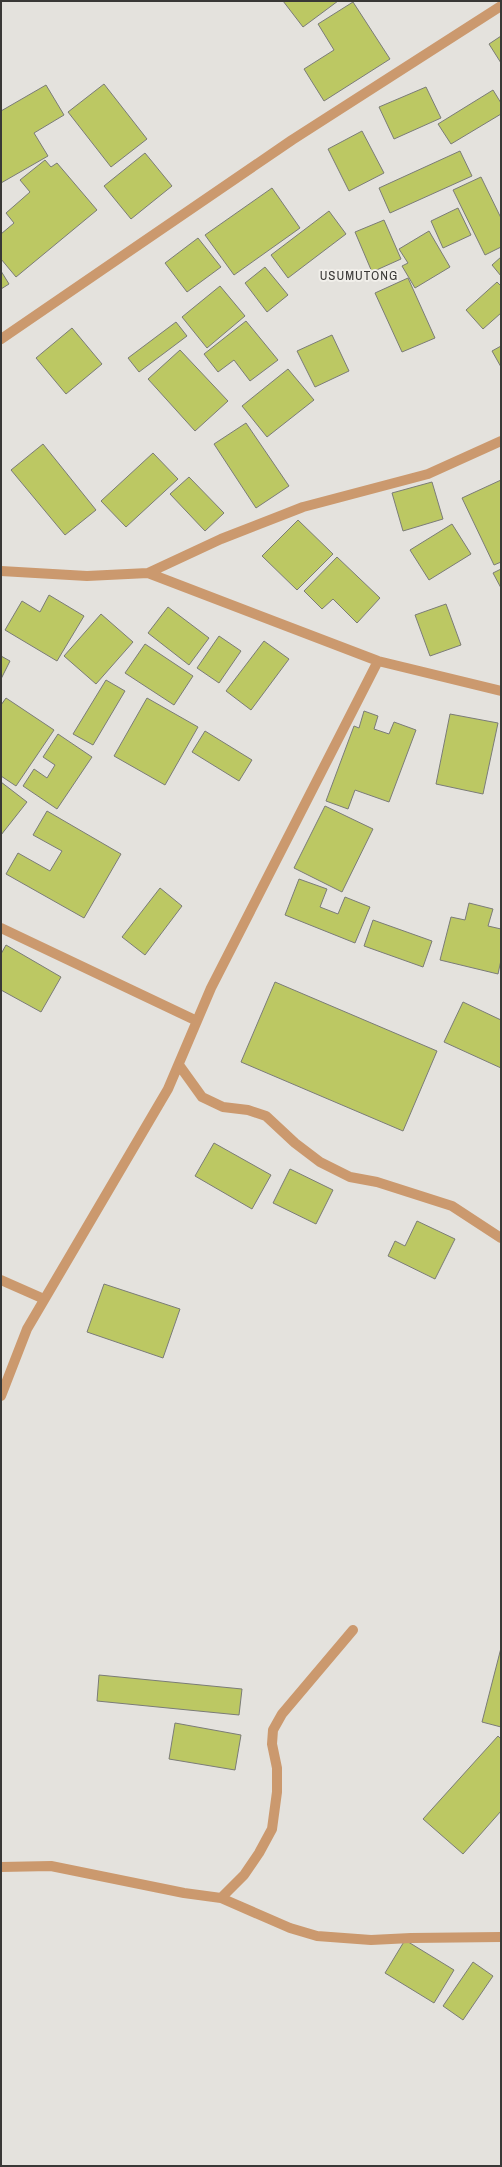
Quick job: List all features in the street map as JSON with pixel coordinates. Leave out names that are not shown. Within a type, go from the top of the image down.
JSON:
[{"type":"street","points":[[1,327],[5,336],[292,140],[501,6]]},
{"type":"street","points":[[1,571],[88,576],[148,572],[221,539],[303,507],[428,474],[501,442]]},
{"type":"street","points":[[148,572],[378,661],[501,691]]},
{"type":"street","points":[[1,1396],[27,1328],[168,1088],[211,988],[378,661]]},
{"type":"street","points":[[1,928],[197,1021]]},
{"type":"street","points":[[178,1065],[202,1097],[223,1107],[248,1110],[266,1116],[320,1162],[350,1177],[377,1182],[452,1206],[501,1238]]},
{"type":"street","points":[[1,1280],[44,1300]]},
{"type":"street","points":[[221,1898],[244,1875],[272,1830],[277,1792],[277,1768],[272,1744],[273,1730],[282,1714],[353,1630]]},
{"type":"street","points":[[1,1866],[51,1866],[184,1894],[221,1898],[290,1928],[317,1936],[371,1940],[501,1937]]},
{"type":"building","points":[[283,1],[338,1],[303,27]]},
{"type":"building","points":[[353,2],[390,59],[324,101],[304,69],[334,50],[318,24]]},
{"type":"building","points":[[501,36],[501,63],[489,44]]},
{"type":"building","points":[[104,84],[147,139],[111,167],[68,112]]},
{"type":"building","points":[[46,85],[64,115],[34,133],[48,156],[1,183],[1,111]]},
{"type":"building","points":[[426,87],[441,118],[394,139],[379,107]]},
{"type":"building","points":[[493,90],[501,103],[501,114],[451,144],[438,124]]},
{"type":"building","points":[[362,131],[384,173],[349,191],[328,149]]},
{"type":"building","points":[[460,151],[472,176],[390,213],[379,188]]},
{"type":"building","points":[[145,153],[172,186],[131,219],[104,186]]},
{"type":"building","points":[[45,160],[51,167],[57,163],[97,210],[16,277],[1,259],[1,234],[14,223],[6,213],[30,192],[20,180]]},
{"type":"building","points":[[481,177],[501,218],[501,247],[485,255],[453,190]]},
{"type":"building","points":[[272,188],[300,228],[234,275],[205,235]]},
{"type":"building","points":[[458,208],[471,235],[443,248],[431,221]]},
{"type":"building","points":[[329,211],[346,234],[288,278],[271,255]]},
{"type":"building","points":[[384,220],[401,259],[372,272],[355,232]]},
{"type":"building","points":[[429,231],[450,267],[415,288],[402,266],[408,263],[399,249]]},
{"type":"building","points":[[198,238],[221,267],[187,292],[165,263]]},
{"type":"building","points":[[501,257],[501,276],[492,265]]},
{"type":"building","points":[[265,267],[288,295],[267,312],[245,283]]},
{"type":"building","points":[[1,271],[9,284],[1,289]]},
{"type":"building","points":[[408,278],[435,338],[402,352],[375,293]]},
{"type":"building","points":[[497,282],[501,286],[501,313],[483,329],[466,310]]},
{"type":"building","points":[[220,286],[245,316],[207,348],[182,317]]},
{"type":"building","points":[[246,321],[278,360],[250,381],[234,360],[218,372],[204,354]]},
{"type":"building","points":[[176,322],[187,336],[139,372],[128,358]]},
{"type":"building","points":[[72,328],[102,364],[66,394],[36,358]]},
{"type":"building","points":[[332,335],[349,371],[315,387],[297,351]]},
{"type":"building","points":[[501,346],[501,367],[492,351]]},
{"type":"building","points":[[180,350],[228,401],[195,431],[148,379]]},
{"type":"building","points":[[288,369],[314,400],[267,437],[242,406]]},
{"type":"building","points":[[246,423],[289,486],[256,508],[214,444]]},
{"type":"building","points":[[43,444],[96,510],[65,535],[11,470]]},
{"type":"building","points":[[153,453],[178,479],[126,527],[101,501]]},
{"type":"building","points":[[189,477],[224,513],[205,531],[170,494]]},
{"type":"building","points":[[501,480],[501,562],[494,565],[462,498]]},
{"type":"building","points":[[432,482],[443,519],[403,531],[392,493]]},
{"type":"building","points":[[298,520],[333,554],[297,590],[262,556]]},
{"type":"building","points":[[452,524],[471,554],[429,580],[410,550]]},
{"type":"building","points":[[337,557],[380,598],[357,623],[333,599],[322,609],[304,591]]},
{"type":"building","points":[[501,569],[501,588],[493,573]]},
{"type":"building","points":[[49,595],[84,616],[57,661],[5,630],[22,601],[40,612]]},
{"type":"building","points":[[446,604],[461,645],[430,656],[415,615]]},
{"type":"building","points":[[168,607],[209,638],[189,665],[148,633]]},
{"type":"building","points":[[101,614],[133,642],[96,684],[64,656]]},
{"type":"building","points":[[219,636],[241,651],[219,683],[197,668]]},
{"type":"building","points":[[264,641],[289,659],[251,710],[226,691]]},
{"type":"building","points":[[145,644],[193,676],[174,705],[125,673]]},
{"type":"building","points":[[1,656],[10,661],[1,679]]},
{"type":"building","points":[[106,680],[125,691],[93,745],[73,734]]},
{"type":"building","points":[[6,698],[54,730],[16,786],[1,776],[1,705]]},
{"type":"building","points":[[147,698],[198,727],[165,785],[114,756]]},
{"type":"building","points":[[364,711],[378,716],[374,729],[389,734],[394,722],[416,730],[389,802],[355,790],[348,809],[326,801],[354,726],[359,728]]},
{"type":"building","points":[[450,714],[498,723],[483,794],[436,784]]},
{"type":"building","points":[[205,731],[252,760],[239,781],[192,752]]},
{"type":"building","points":[[58,734],[92,757],[57,809],[23,786],[34,769],[47,778],[55,765],[43,757]]},
{"type":"building","points":[[1,782],[27,802],[1,835]]},
{"type":"building","points":[[325,806],[373,829],[342,892],[294,868]]},
{"type":"building","points":[[47,811],[121,854],[84,918],[6,874],[18,853],[50,871],[62,851],[33,835]]},
{"type":"building","points":[[299,879],[327,889],[320,907],[338,914],[345,897],[370,907],[355,943],[285,915]]},
{"type":"building","points":[[160,888],[182,906],[145,955],[122,937]]},
{"type":"building","points":[[469,903],[493,909],[488,926],[501,929],[501,960],[498,974],[440,960],[451,917],[465,920]]},
{"type":"building","points":[[373,920],[432,941],[423,967],[364,946]]},
{"type":"building","points":[[6,945],[61,977],[41,1012],[1,990],[1,954]]},
{"type":"building","points":[[275,982],[437,1051],[403,1131],[241,1062]]},
{"type":"building","points":[[463,1002],[501,1020],[501,1068],[444,1042]]},
{"type":"building","points":[[214,1143],[271,1175],[252,1209],[195,1176]]},
{"type":"building","points":[[290,1169],[333,1190],[316,1224],[273,1203]]},
{"type":"building","points":[[417,1221],[455,1239],[435,1279],[388,1256],[395,1241],[405,1246]]},
{"type":"building","points":[[104,1284],[180,1309],[163,1358],[87,1332]]},
{"type":"building","points":[[501,1648],[501,1727],[482,1722]]},
{"type":"building","points":[[99,1675],[242,1689],[239,1715],[97,1701]]},
{"type":"building","points":[[175,1723],[241,1735],[235,1770],[169,1759]]},
{"type":"building","points":[[498,1736],[501,1739],[501,1811],[463,1854],[423,1819]]},
{"type":"building","points":[[405,1940],[454,1970],[434,2003],[385,1973]]},
{"type":"building","points":[[473,1962],[493,1976],[463,2020],[443,2006]]},
{"type":"district","name":"USUMUTONG","points":[[359,275]]}]
